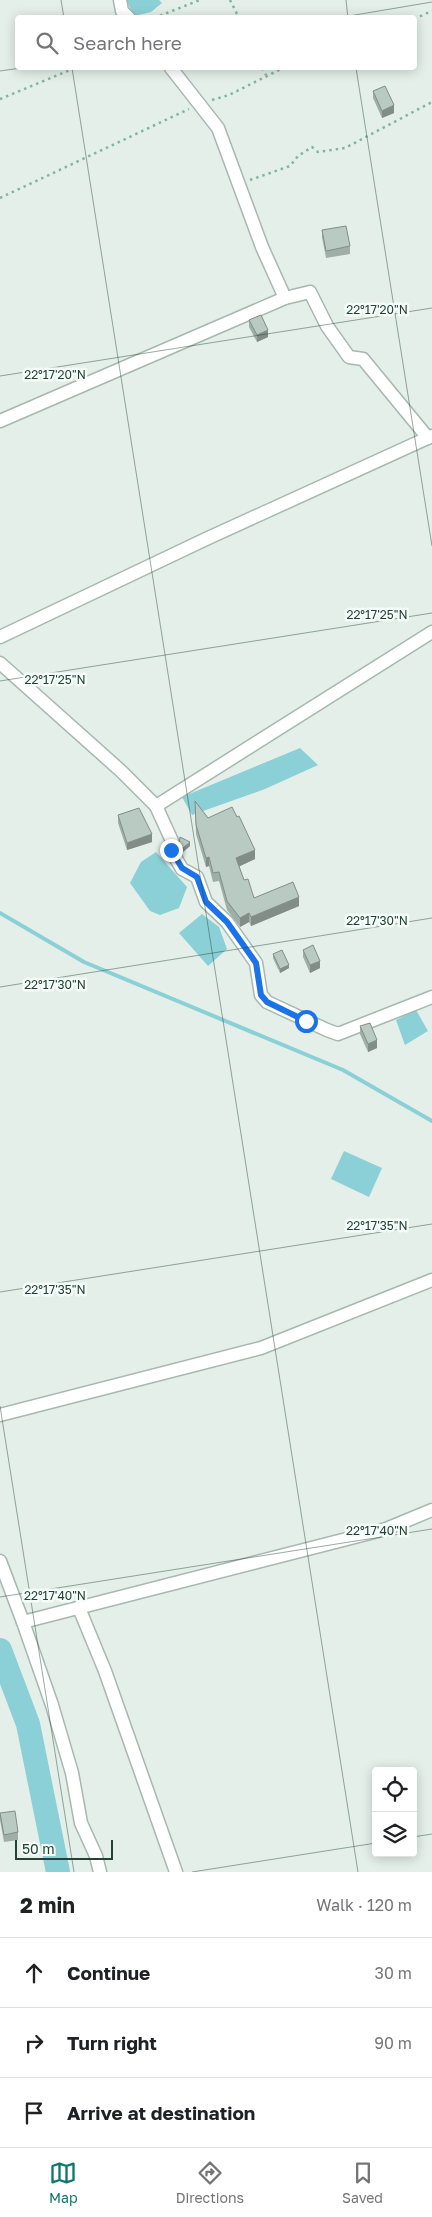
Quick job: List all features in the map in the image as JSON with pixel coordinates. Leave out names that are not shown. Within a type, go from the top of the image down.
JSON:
[{"type":"street","points":[[120,0],[122,11],[126,15]]},
{"type":"street","points":[[173,70],[218,128],[262,247],[285,298]]},
{"type":"street","points":[[0,421],[285,298],[310,292],[337,343],[349,357],[363,359],[430,437],[206,539],[0,637]]},
{"type":"street","points":[[156,806],[432,632]]},
{"type":"street","points":[[0,663],[156,806],[172,841],[171,850],[182,868],[197,877],[206,902],[227,922],[256,963],[261,995],[267,1002],[338,1034],[432,997]]},
{"type":"street","points":[[0,1415],[261,1348],[432,1280]]},
{"type":"street","points":[[24,1622],[386,1529],[432,1510]]},
{"type":"street","points":[[0,1561],[24,1622],[52,1705],[72,1773],[80,1823],[96,1856],[100,1872]]},
{"type":"street","points":[[78,1608],[105,1671],[176,1872]]},
{"type":"path","points":[[162,15],[200,0]]},
{"type":"path","points":[[230,0],[238,15]]},
{"type":"path","points":[[417,18],[432,10]]},
{"type":"path","points":[[0,99],[69,70]]},
{"type":"path","points":[[263,70],[266,75]]},
{"type":"path","points":[[0,198],[199,104],[230,95],[278,70]]},
{"type":"path","points":[[239,184],[290,166],[298,156],[312,147],[318,152],[344,148],[432,102]]},
{"type":"water","points":[[126,0],[159,0],[162,3],[151,12],[134,15]]},
{"type":"water","points":[[300,748],[318,765],[265,789],[192,815],[182,797]]},
{"type":"water","points":[[156,852],[187,887],[179,908],[160,915],[150,911],[130,883],[141,862]]},
{"type":"water","points":[[202,914],[219,927],[227,949],[208,966],[179,933]]},
{"type":"water","points":[[416,1010],[428,1031],[405,1045],[396,1020]]},
{"type":"water","points":[[344,1151],[382,1168],[369,1197],[331,1179]]},
{"type":"building","points":[[385,86],[394,105],[382,111],[373,91]]},
{"type":"building","points":[[346,226],[350,246],[326,251],[322,230]]},
{"type":"building","points":[[261,315],[268,330],[257,335],[249,320]]},
{"type":"building","points":[[195,801],[208,818],[232,807],[237,817],[239,816],[255,850],[236,858],[244,880],[248,879],[254,898],[293,882],[299,897],[251,917],[249,913],[240,918],[227,901],[219,872],[213,873],[209,857],[206,858],[196,825]]},
{"type":"building","points":[[139,808],[152,834],[127,843],[118,815]]},
{"type":"building","points":[[180,837],[190,842],[183,848],[179,844]]},
{"type":"building","points":[[313,945],[320,961],[310,965],[303,950]]},
{"type":"building","points":[[282,950],[289,965],[280,969],[273,954]]},
{"type":"building","points":[[370,1023],[377,1040],[368,1044],[360,1026]]},
{"type":"building","points":[[15,1811],[18,1832],[4,1835],[0,1813]]},
{"type":"waterway","points":[[0,913],[84,962],[343,1070],[432,1121]]},
{"type":"waterway","points":[[0,1650],[28,1724],[58,1872]]},
{"type":"route","points":[[171,850],[182,868],[197,877],[206,902],[227,922],[250,952],[256,963],[261,995],[267,1002],[306,1021]]}]
